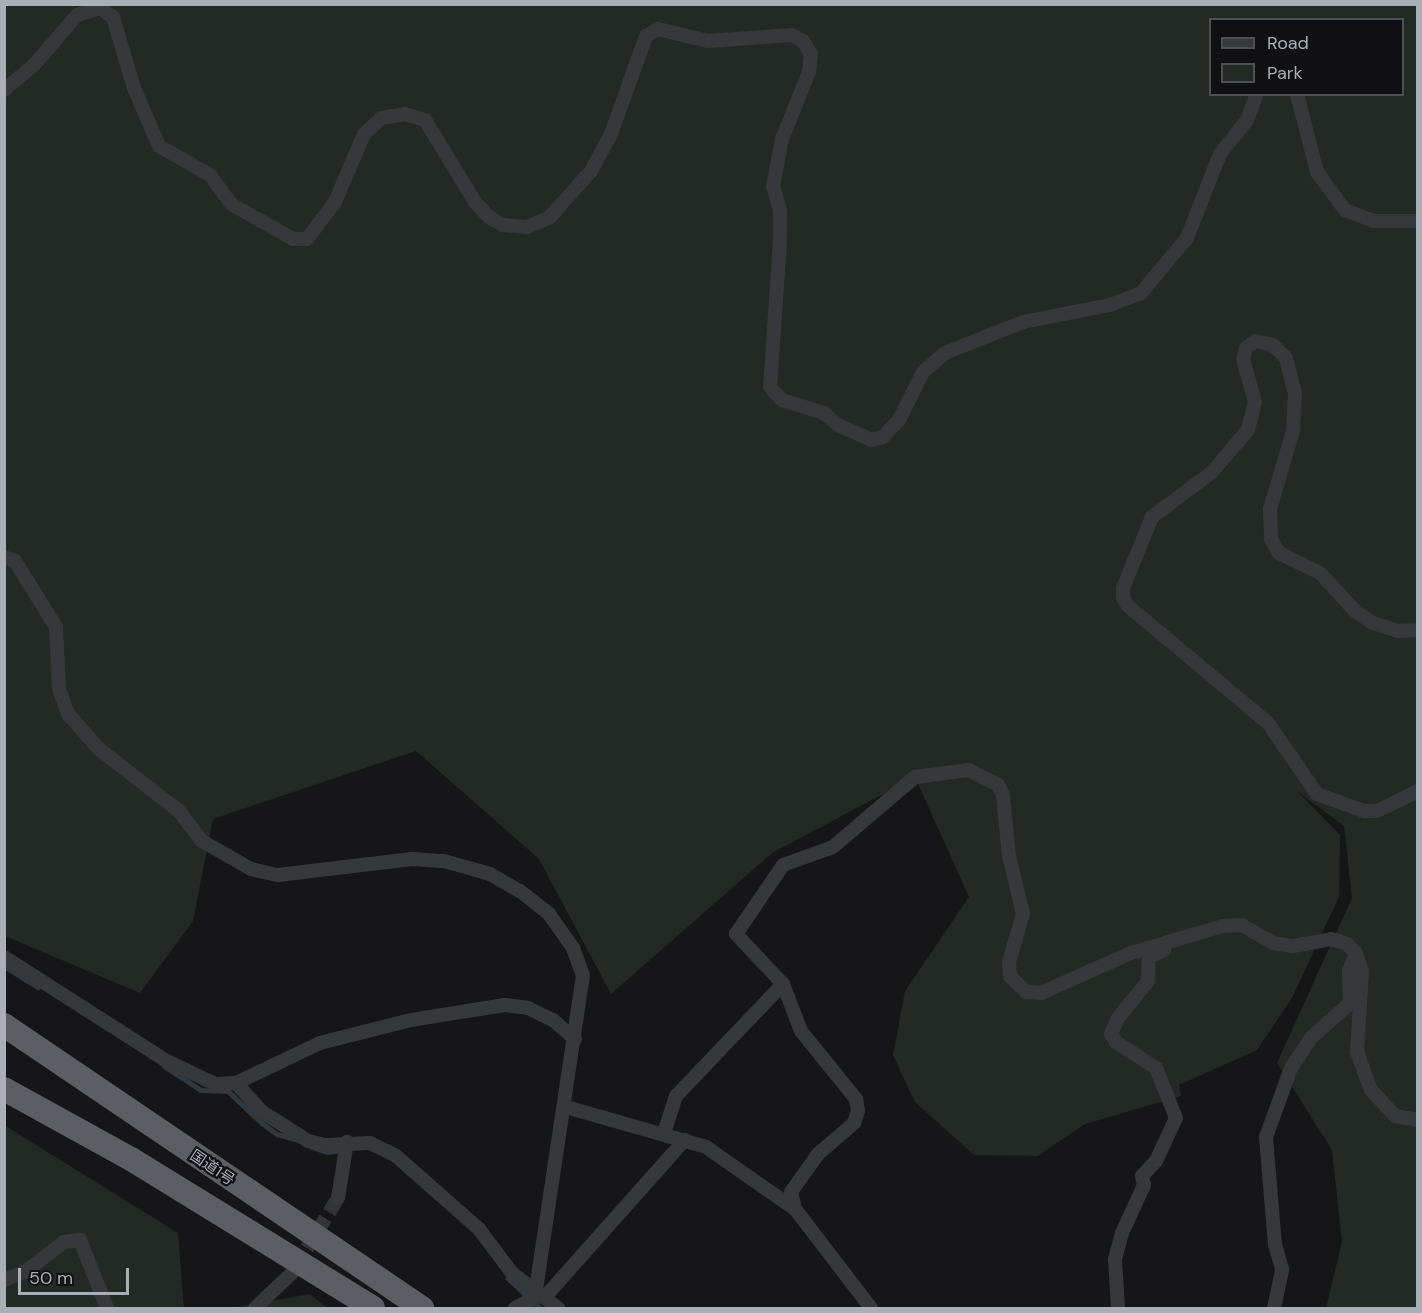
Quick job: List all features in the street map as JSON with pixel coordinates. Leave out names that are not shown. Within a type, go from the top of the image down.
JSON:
[{"type":"highway","name":"国道1号","points":[[4,1025],[422,1308]]},
{"type":"highway","points":[[4,1089],[131,1159],[373,1308]]},
{"type":"street","points":[[4,90],[34,65],[77,15],[100,8],[113,17],[134,88],[159,146],[210,175],[231,204],[293,239],[307,239],[335,202],[364,134],[381,118],[405,114],[425,120],[475,202],[489,217],[503,225],[527,227],[550,217],[591,171],[611,134],[646,36],[658,28],[708,41],[792,35],[803,41],[811,54],[809,72],[782,139],[773,186],[780,210],[780,241],[770,387],[783,400],[824,413],[852,433],[871,440],[883,437],[899,420],[923,372],[945,353],[1023,322],[1110,305],[1141,293],[1187,238],[1220,154],[1247,120],[1256,96]]},
{"type":"street","points":[[1298,96],[1317,172],[1345,210],[1373,221],[1418,221]]},
{"type":"street","points":[[1418,630],[1398,631],[1371,622],[1355,611],[1320,573],[1279,553],[1271,539],[1270,508],[1293,431],[1295,394],[1286,357],[1274,345],[1255,341],[1246,348],[1243,360],[1255,402],[1248,430],[1211,474],[1152,517],[1122,588],[1123,598],[1128,606],[1268,723],[1317,794],[1364,811],[1377,811],[1418,791]]},
{"type":"street","points":[[4,557],[15,561],[56,627],[59,689],[68,714],[99,749],[179,811],[202,841],[251,869],[279,875],[412,859],[444,861],[490,874],[520,891],[549,914],[573,948],[583,975],[540,1295]]},
{"type":"street","points":[[795,1209],[790,1192],[806,1168],[844,1134],[858,1111],[856,1099],[801,1031],[783,984],[736,934],[783,865],[833,846],[915,777],[940,771],[969,770],[998,784],[1003,795],[1009,856],[1023,914],[1009,962],[1010,976],[1026,992],[1041,993],[1131,953],[1201,931],[1242,925],[1273,943],[1293,946],[1330,939],[1347,944],[1356,953],[1362,971],[1357,1052],[1363,1071],[1371,1090],[1395,1116],[1418,1120]]},
{"type":"street","points":[[1118,1308],[1115,1259],[1122,1233],[1144,1185],[1142,1176],[1156,1161],[1176,1118],[1156,1068],[1116,1041],[1111,1034],[1118,1018],[1148,981],[1149,957],[1201,931]]},
{"type":"street","points":[[1274,1308],[1282,1269],[1275,1245],[1266,1137],[1291,1068],[1311,1038],[1350,1003],[1349,971],[1356,953]]},
{"type":"street","points":[[4,957],[195,1077],[215,1084],[236,1083],[320,1043],[411,1020],[505,1005],[528,1008],[553,1020],[575,1039]]},
{"type":"street","points":[[664,1133],[676,1096],[783,984]]},
{"type":"street","points":[[236,1083],[261,1111],[308,1141],[326,1145],[370,1143],[396,1155],[479,1229],[512,1273],[558,1308]]},
{"type":"street","points":[[566,1107],[664,1133],[706,1147],[795,1209],[871,1308]]},
{"type":"street","points":[[515,1308],[540,1295],[685,1140]]},
{"type":"street","points":[[338,1198],[347,1143]]},
{"type":"street","points":[[4,1280],[26,1271],[64,1242],[80,1240],[107,1308]]},
{"type":"street","points":[[255,1308],[292,1273]]},
{"type":"green space","points":[[4,5],[1417,5],[1417,1308],[1326,1308],[1342,1242],[1332,1150],[1277,1063],[1352,898],[1344,826],[1298,792],[1340,835],[1339,897],[1292,998],[1257,1050],[1179,1085],[1181,1096],[1085,1124],[1038,1156],[974,1155],[915,1102],[893,1055],[905,991],[969,897],[915,777],[772,853],[611,994],[539,859],[416,751],[213,819],[193,921],[140,993],[5,936]]},
{"type":"green space","points":[[4,1125],[178,1233],[184,1308],[5,1308]]},
{"type":"green space","points":[[310,1294],[327,1308],[233,1308]]},
{"type":"waterway","points":[[4,966],[38,987]]},
{"type":"waterway","points":[[164,1066],[201,1090],[228,1091],[277,1134],[294,1139]]},
{"type":"waterway","points":[[312,1147],[327,1152],[344,1150]]},
{"type":"waterway","points":[[508,1278],[540,1308]]},
{"type":"tunnel","points":[[296,1266],[338,1198]]}]
